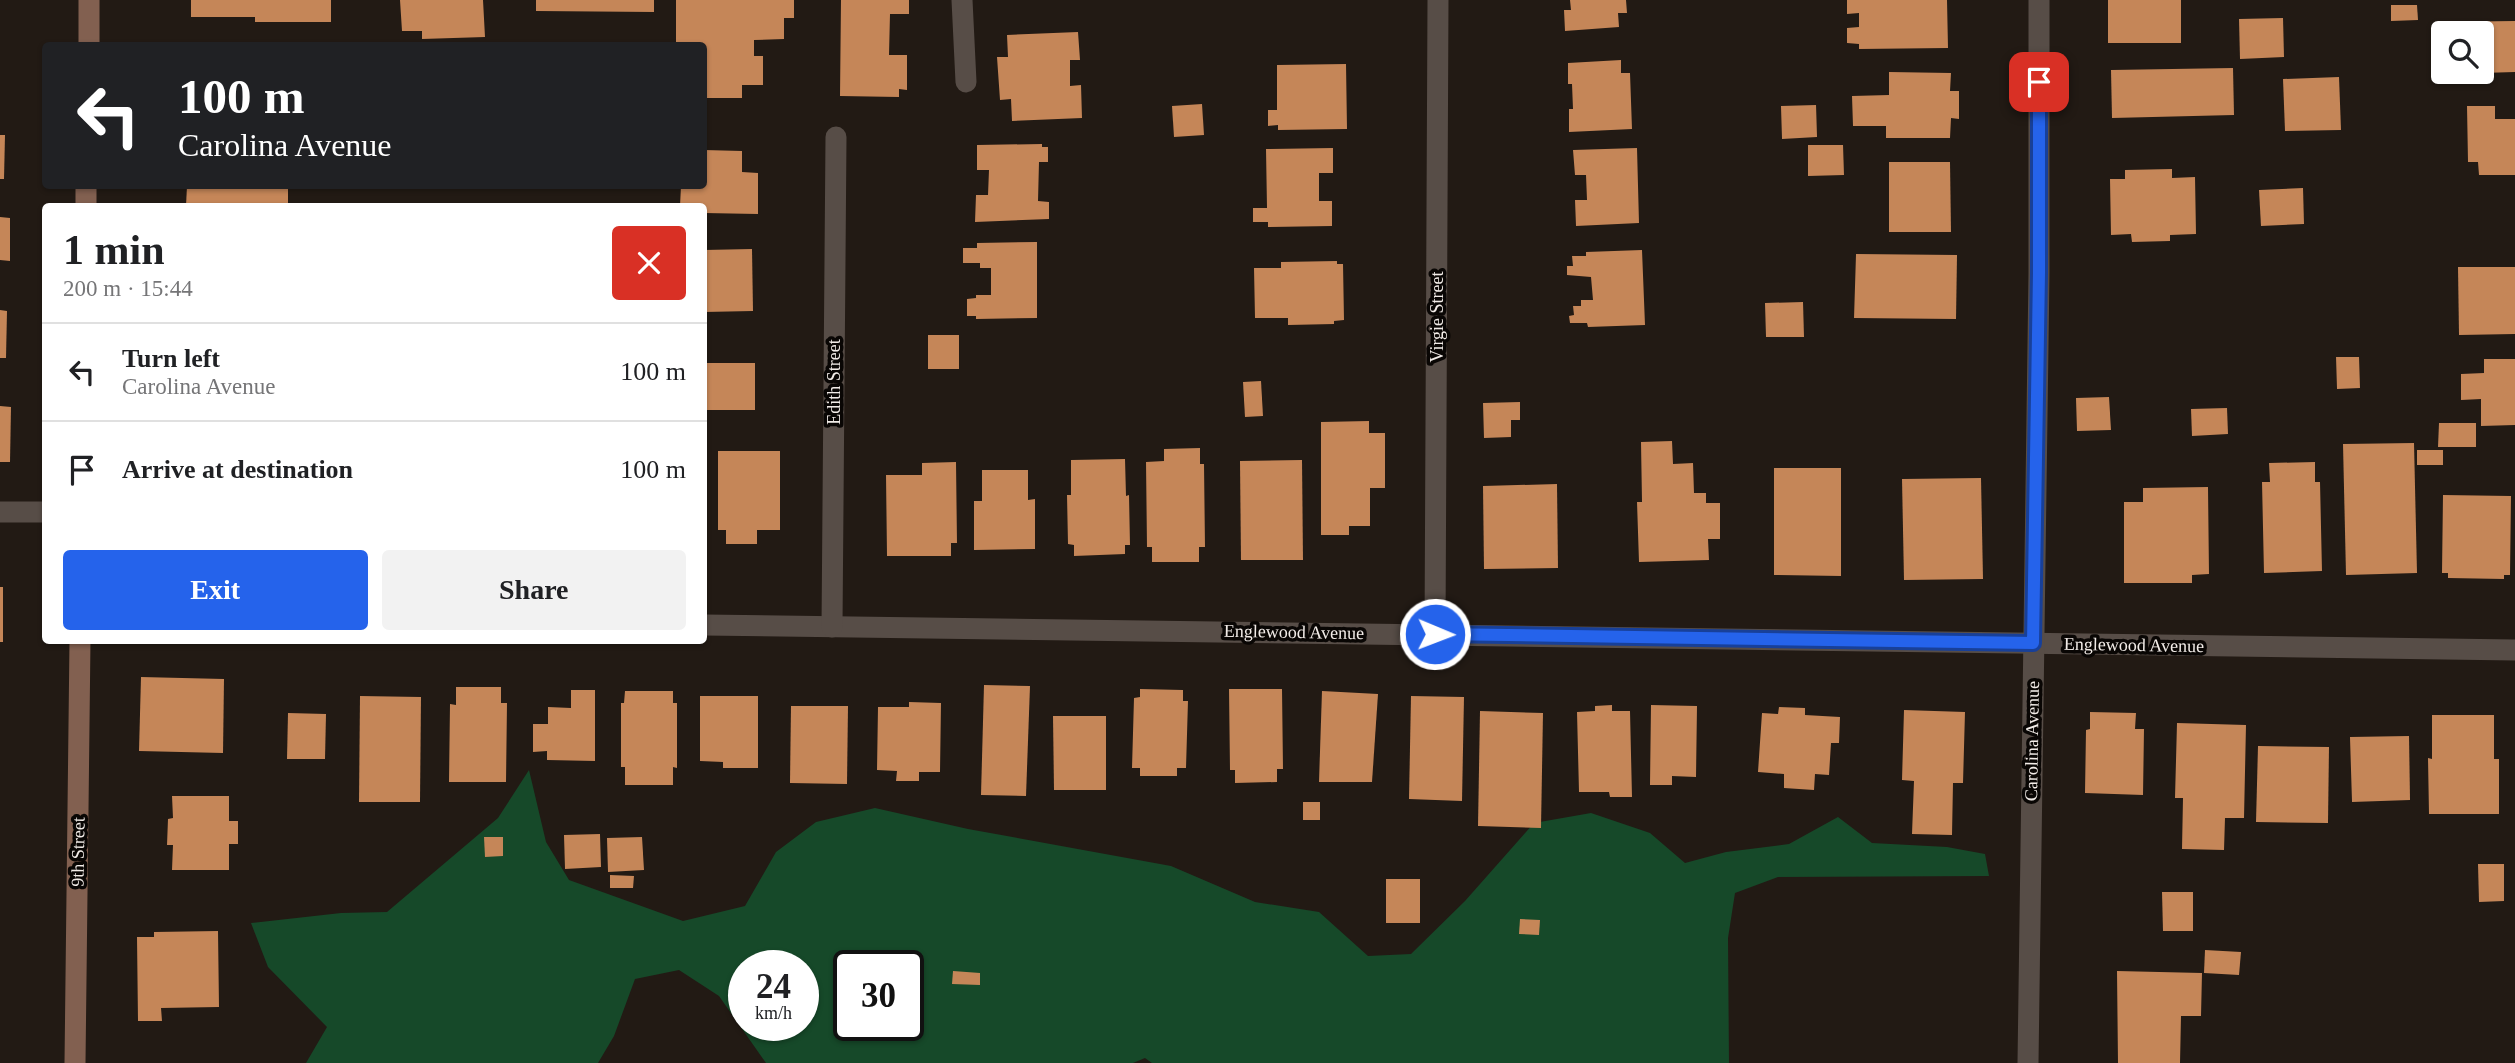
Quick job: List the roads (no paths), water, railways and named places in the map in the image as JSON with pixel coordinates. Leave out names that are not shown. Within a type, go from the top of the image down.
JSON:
[{"type":"street","points":[[89,0],[89,42]]},
{"type":"street","points":[[962,0],[966,82]]},
{"type":"street","name":"Virgie Street","points":[[1435,634],[1438,0]]},
{"type":"street","name":"Carolina Avenue","points":[[2028,1063],[2039,273],[2039,0]]},
{"type":"street","name":"Edith Street","points":[[832,627],[836,137]]},
{"type":"street","points":[[0,512],[42,512]]},
{"type":"street","name":"Englewood Avenue","points":[[707,625],[2515,650]]},
{"type":"street","name":"9th Street","points":[[75,1063],[80,644]]}]
